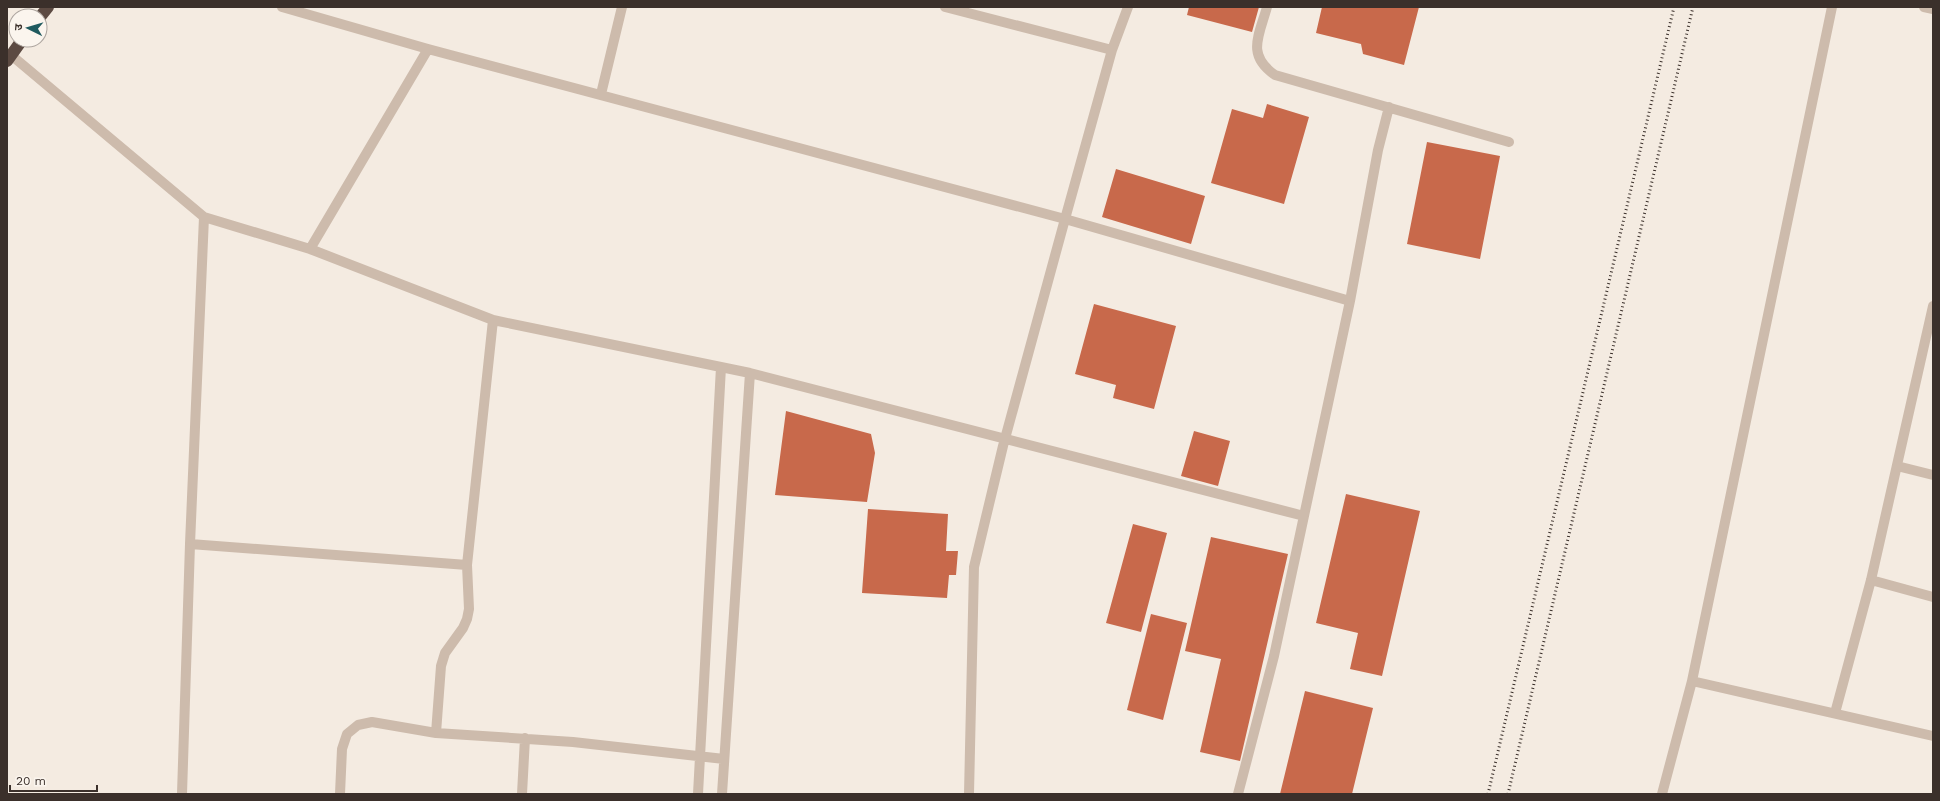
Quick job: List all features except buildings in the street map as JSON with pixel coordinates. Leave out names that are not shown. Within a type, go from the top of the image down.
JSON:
[{"type":"highway","points":[[9,58],[16,48]]},
{"type":"street","points":[[282,7],[428,48],[1065,219],[1350,301]]},
{"type":"street","points":[[601,94],[622,7]]},
{"type":"street","points":[[945,7],[1112,50]]},
{"type":"street","points":[[969,794],[974,567],[1005,440],[1065,219],[1112,50],[1128,7]]},
{"type":"street","points":[[1267,7],[1258,42],[1258,56],[1263,67],[1275,75],[1509,142]]},
{"type":"street","points":[[1662,794],[1692,681],[1832,7]]},
{"type":"street","points":[[1924,7],[1933,9]]},
{"type":"street","points":[[310,249],[428,48]]},
{"type":"street","points":[[9,58],[204,217],[310,249],[493,320],[750,373],[1304,516]]},
{"type":"street","points":[[1238,794],[1274,656],[1350,301],[1378,150],[1389,107]]},
{"type":"street","points":[[182,794],[190,544],[204,217]]},
{"type":"street","points":[[1835,712],[1871,580],[1898,466],[1928,350],[1933,306]]},
{"type":"street","points":[[436,733],[441,666],[445,653],[467,619],[469,610],[467,566],[493,320]]},
{"type":"street","points":[[698,794],[721,367]]},
{"type":"street","points":[[722,794],[750,373]]},
{"type":"street","points":[[1898,466],[1933,475]]},
{"type":"street","points":[[190,544],[467,566]]},
{"type":"street","points":[[1871,580],[1933,597]]},
{"type":"street","points":[[1692,681],[1835,712],[1933,736]]},
{"type":"street","points":[[340,794],[342,749],[347,734],[358,725],[372,722],[436,733],[525,738],[724,759]]},
{"type":"street","points":[[522,794],[525,738]]},
{"type":"railway","points":[[1488,794],[1674,7]]},
{"type":"railway","points":[[1508,794],[1693,7]]}]
